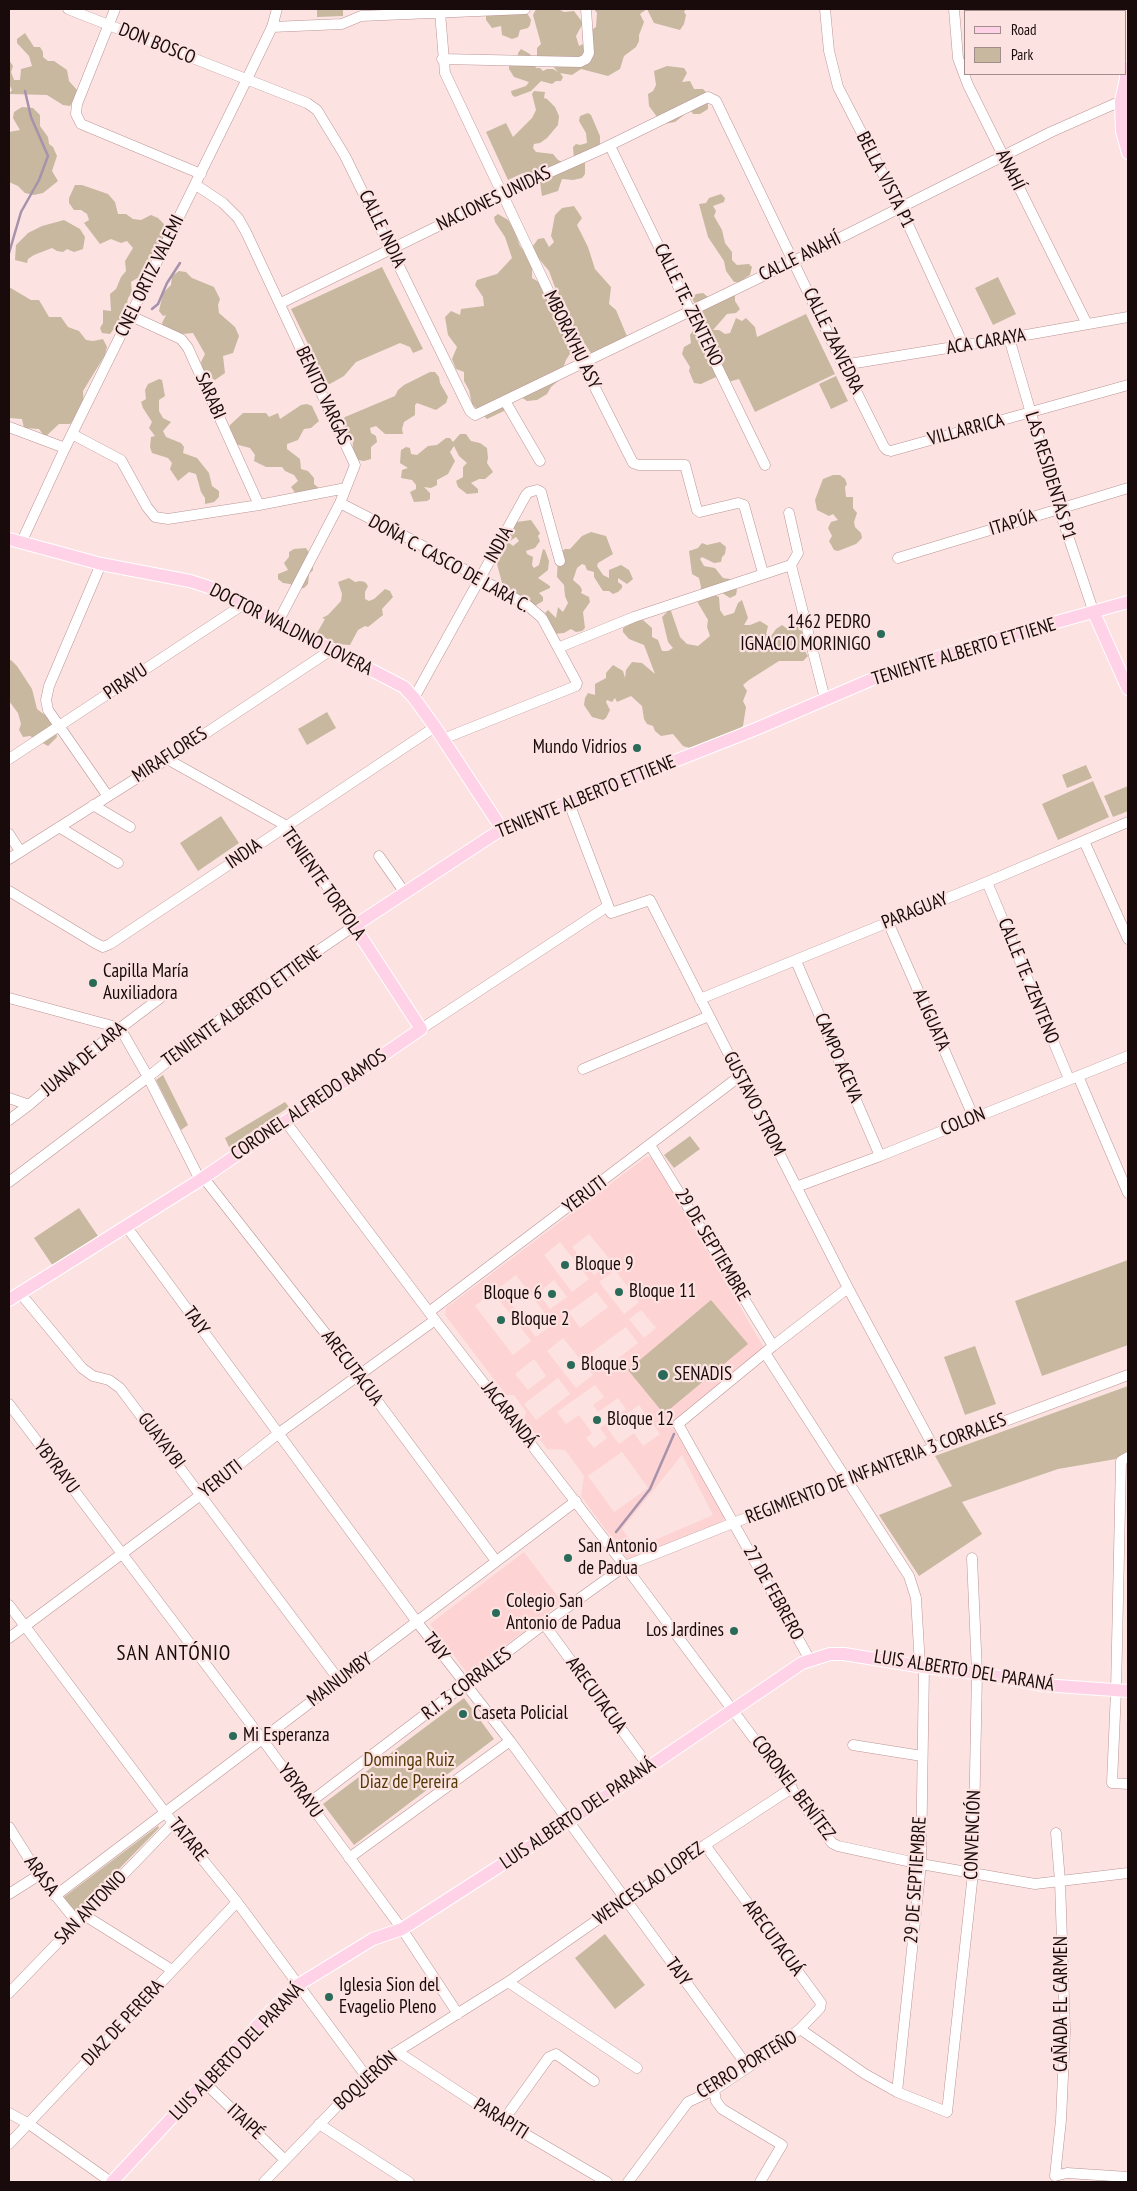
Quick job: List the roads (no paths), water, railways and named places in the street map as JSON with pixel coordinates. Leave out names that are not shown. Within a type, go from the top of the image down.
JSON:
[{"type":"main road","points":[[1127,75],[1121,101],[1122,131],[1128,153]]},
{"type":"main road","name":"DOCTOR WALDINO LOVERA","points":[[9,539],[101,564],[190,581],[214,589],[404,687],[435,727],[502,829]]},
{"type":"main road","name":"TENIENTE ALBERTO ETTIENE","points":[[354,926],[502,829],[756,729],[882,675],[948,653],[1128,602]]},
{"type":"main road","points":[[1094,613],[1128,689]]},
{"type":"main road","name":"TENIENTE TORTOLA","points":[[354,926],[421,1029]]},
{"type":"main road","name":"CORONEL ALFREDO RAMOS","points":[[9,1300],[202,1178],[421,1029]]},
{"type":"main road","name":"LUIS ALBERTO DEL PARANÁ","points":[[112,2182],[271,2011],[298,1985],[373,1939],[402,1929],[568,1822],[733,1709],[810,1660],[830,1654],[844,1654],[977,1672],[1042,1685],[1122,1691]]},
{"type":"street","name":"DON BOSCO","points":[[68,9],[246,80]]},
{"type":"street","points":[[115,9],[77,104],[76,114],[81,124],[200,174]]},
{"type":"street","name":"CNEL ORTIZ VALEMI","points":[[21,543],[72,434],[196,185],[272,26],[277,9]]},
{"type":"street","points":[[272,26],[342,24],[362,16],[525,9]]},
{"type":"street","points":[[442,59],[580,62],[589,53],[586,9]]},
{"type":"street","name":"BELLA VISTA P1","points":[[825,9],[829,51],[838,87],[900,207],[964,346]]},
{"type":"street","name":"ANAHÍ","points":[[954,9],[958,58],[964,74]]},
{"type":"street","name":"MBORAYHU ASY","points":[[440,12],[442,59],[445,73],[583,364],[633,462],[638,465],[685,465],[697,510],[700,512],[738,503],[744,505],[763,573]]},
{"type":"street","name":"ANAHÍ","points":[[965,75],[1087,324]]},
{"type":"street","name":"CALLE INDIA","points":[[246,80],[307,103],[317,110],[345,156],[470,411],[475,415],[479,414]]},
{"type":"street","name":"NACIONES UNIDAS","points":[[281,303],[502,195],[610,146],[708,97]]},
{"type":"street","name":"CALLE ZAAVEDRA","points":[[708,97],[716,101],[843,365],[884,447],[891,451]]},
{"type":"street","name":"CALLE ANAHÍ","points":[[479,414],[794,261],[1003,156],[1121,101]]},
{"type":"street","name":"CALLE TE. ZENTENO","points":[[610,146],[765,465]]},
{"type":"street","name":"BENITO VARGAS","points":[[196,185],[223,203],[238,218],[281,303],[354,463],[340,504],[278,622]]},
{"type":"street","name":"SARABI","points":[[130,316],[181,339],[188,348],[259,505]]},
{"type":"street","name":"ACA CARAYA","points":[[843,365],[1128,317]]},
{"type":"street","name":"LAS RESIDENTAS P1","points":[[1009,338],[1059,510],[1094,613]]},
{"type":"street","name":"VILLARRICA","points":[[891,451],[1128,385]]},
{"type":"street","points":[[506,401],[540,461]]},
{"type":"street","points":[[9,428],[66,448]]},
{"type":"street","points":[[72,434],[121,460],[147,508],[155,517],[168,518],[259,505],[346,488]]},
{"type":"street","name":"ITAPÚA","points":[[898,558],[1128,488]]},
{"type":"street","name":"INDIA","points":[[414,698],[526,495],[533,490],[541,492],[560,561]]},
{"type":"street","name":"DOÑA C. CASCO DE LARA C.","points":[[340,504],[414,541],[526,605],[540,616],[560,647],[577,683],[576,686],[443,739]]},
{"type":"street","points":[[560,647],[634,617],[791,565],[798,553],[788,512]]},
{"type":"street","points":[[101,564],[49,686],[46,700],[48,710],[107,795]]},
{"type":"street","points":[[791,565],[826,699]]},
{"type":"street","name":"PIRAYU","points":[[9,759],[244,604]]},
{"type":"street","name":"MIRAFLORES","points":[[9,859],[107,795],[167,759],[331,650]]},
{"type":"street","name":"INDIA","points":[[9,892],[102,947],[110,944],[435,727]]},
{"type":"street","name":"TENIENTE TORTOLA","points":[[167,759],[285,826],[354,926]]},
{"type":"street","points":[[569,803],[608,906]]},
{"type":"street","points":[[93,805],[130,827]]},
{"type":"street","name":"PARAGUAY","points":[[700,999],[796,961],[1128,822]]},
{"type":"street","points":[[58,827],[118,863]]},
{"type":"street","points":[[9,834],[20,851]]},
{"type":"street","points":[[1084,841],[1128,940]]},
{"type":"street","points":[[379,856],[405,892]]},
{"type":"street","name":"CALLE TE. ZENTENO","points":[[987,882],[1074,1078],[1128,1193]]},
{"type":"street","name":"GUSTAVO STROM","points":[[608,906],[611,913],[650,900],[848,1288],[934,1448]]},
{"type":"street","name":"CORONEL ALFREDO RAMOS","points":[[421,1029],[608,906]]},
{"type":"street","name":"ALIGUATA","points":[[888,922],[974,1118]]},
{"type":"street","name":"TENIENTE ALBERTO ETTIENE","points":[[9,1182],[148,1077],[236,1007],[354,926]]},
{"type":"street","name":"CAMPO ACEVA","points":[[796,961],[880,1156]]},
{"type":"street","points":[[9,998],[120,1028]]},
{"type":"street","name":"JUANA DE LARA","points":[[9,1120],[30,1105],[120,1028],[160,998]]},
{"type":"street","points":[[583,1069],[708,1016]]},
{"type":"street","name":"ARECUTACUA","points":[[120,1028],[202,1178],[358,1375],[496,1561]]},
{"type":"street","name":"COLON","points":[[796,1187],[880,1156],[1128,1056]]},
{"type":"street","name":"YERUTI","points":[[9,1638],[122,1555],[279,1433],[358,1375],[740,1076]]},
{"type":"street","points":[[9,1098],[30,1105]]},
{"type":"street","name":"JACARANDÁ","points":[[285,1121],[733,1709]]},
{"type":"street","name":"29 DE SEPTIEMBRE","points":[[650,1145],[847,1480],[909,1576],[916,1598],[922,1666],[921,1864],[897,2092]]},
{"type":"street","name":"TAJY","points":[[126,1226],[417,1622],[510,1742],[748,2067]]},
{"type":"street","points":[[769,1349],[848,1288]]},
{"type":"street","name":"GUAYAYBI","points":[[20,1293],[82,1368],[93,1376],[109,1380],[120,1388],[202,1494],[339,1680]]},
{"type":"street","name":"27 DE FEBRERO","points":[[769,1349],[679,1422],[679,1426],[810,1660]]},
{"type":"street","name":"REGIMIENTO DE INFANTERIA 3 CORRALES","points":[[625,1566],[732,1523],[1128,1375]]},
{"type":"street","name":"YBYRAYU","points":[[9,1404],[262,1739],[402,1929],[458,2014]]},
{"type":"street","points":[[1125,1459],[1122,1691],[1112,1782],[1128,1784]]},
{"type":"street","name":"MAINUMBY","points":[[55,1896],[576,1501]]},
{"type":"street","name":"CONVENCIÓN","points":[[947,2112],[973,1873],[977,1672],[972,1558]]},
{"type":"street","name":"R.I. 3 CORRALES","points":[[308,1803],[544,1624],[625,1566]]},
{"type":"street","name":"TATARE","points":[[9,1605],[173,1823],[237,1902],[366,2076]]},
{"type":"street","name":"ARECUTACUA","points":[[544,1624],[648,1767]]},
{"type":"street","name":"CORONEL BENÍTEZ","points":[[733,1709],[832,1843],[838,1846],[921,1864],[1034,1884],[1128,1873]]},
{"type":"street","points":[[349,1858],[510,1742]]},
{"type":"street","points":[[853,1745],[922,1756]]},
{"type":"street","name":"WENCESLAO LOPEZ","points":[[508,1982],[705,1845],[792,1788]]},
{"type":"street","name":"SAN ANTONIO","points":[[9,1993],[173,1823]]},
{"type":"street","name":"ARASA","points":[[9,1827],[39,1875],[55,1896],[80,1918],[172,1970]]},
{"type":"street","name":"CAÑADA EL CARMEN","points":[[1056,1832],[1060,1881],[1066,2031],[1061,2120],[1055,2176],[1067,2178]]},
{"type":"street","name":"ARECUTACUÁ","points":[[705,1845],[821,2003],[820,2008],[800,2029]]},
{"type":"street","points":[[9,1894],[39,1875]]},
{"type":"street","name":"DIAZ DE PERERA","points":[[9,2144],[237,1902]]},
{"type":"street","points":[[508,1982],[637,2068]]},
{"type":"street","name":"BOQUERÓN","points":[[264,2182],[366,2076],[382,2062],[508,1982]]},
{"type":"street","name":"CERRO PORTEÑO","points":[[628,2182],[688,2102],[714,2090],[800,2029],[865,2074],[897,2092],[947,2112]]},
{"type":"street","name":"PARAPITI","points":[[398,2052],[503,2121],[607,2182]]},
{"type":"street","points":[[503,2121],[549,2057],[556,2054],[594,2081]]},
{"type":"street","name":"ITAIPÉ","points":[[205,2084],[286,2160]]},
{"type":"street","points":[[714,2090],[716,2101],[722,2109],[782,2145],[760,2182]]},
{"type":"street","points":[[9,2113],[29,2124],[112,2182]]},
{"type":"street","points":[[319,2124],[408,2182]]},
{"type":"street","points":[[1067,2178],[1128,2176]]},
{"type":"waterway","points":[[9,253],[21,212],[39,180],[48,156],[31,117],[25,91]]},
{"type":"waterway","points":[[152,309],[158,304],[167,283],[180,263]]},
{"type":"waterway","points":[[616,1532],[650,1489],[674,1434]]},
{"type":"place","name":"1462 PEDRO IGNACIO MORINIGO","points":[[881,634]]},
{"type":"place","name":"Mundo Vidrios","points":[[637,748]]},
{"type":"place","name":"Capilla María Auxiliadora","points":[[93,983]]},
{"type":"place","name":"Bloque 9","points":[[565,1265]]},
{"type":"place","name":"Bloque 11","points":[[619,1292]]},
{"type":"place","name":"Bloque 6","points":[[552,1294]]},
{"type":"place","name":"Bloque 2","points":[[501,1320]]},
{"type":"place","name":"Bloque 5","points":[[571,1365]]},
{"type":"place","name":"SENADIS","points":[[663,1375]]},
{"type":"place","name":"Bloque 12","points":[[597,1420]]},
{"type":"place","name":"San Antonio de Padua","points":[[568,1558]]},
{"type":"place","name":"Colegio San Antonio de Padua","points":[[496,1613]]},
{"type":"place","name":"Los Jardines","points":[[734,1631]]},
{"type":"place","name":"Caseta Policial","points":[[463,1714]]},
{"type":"place","name":"Mi Esperanza","points":[[233,1736]]},
{"type":"place","name":"Iglesia Sion del Evagelio Pleno","points":[[329,1997]]},
{"type":"district","name":"SAN ANTÓNIO","points":[[174,1654]]},
{"type":"park label","name":"Dominga Ruiz Diaz de Pereira","points":[[409,1772]]}]
